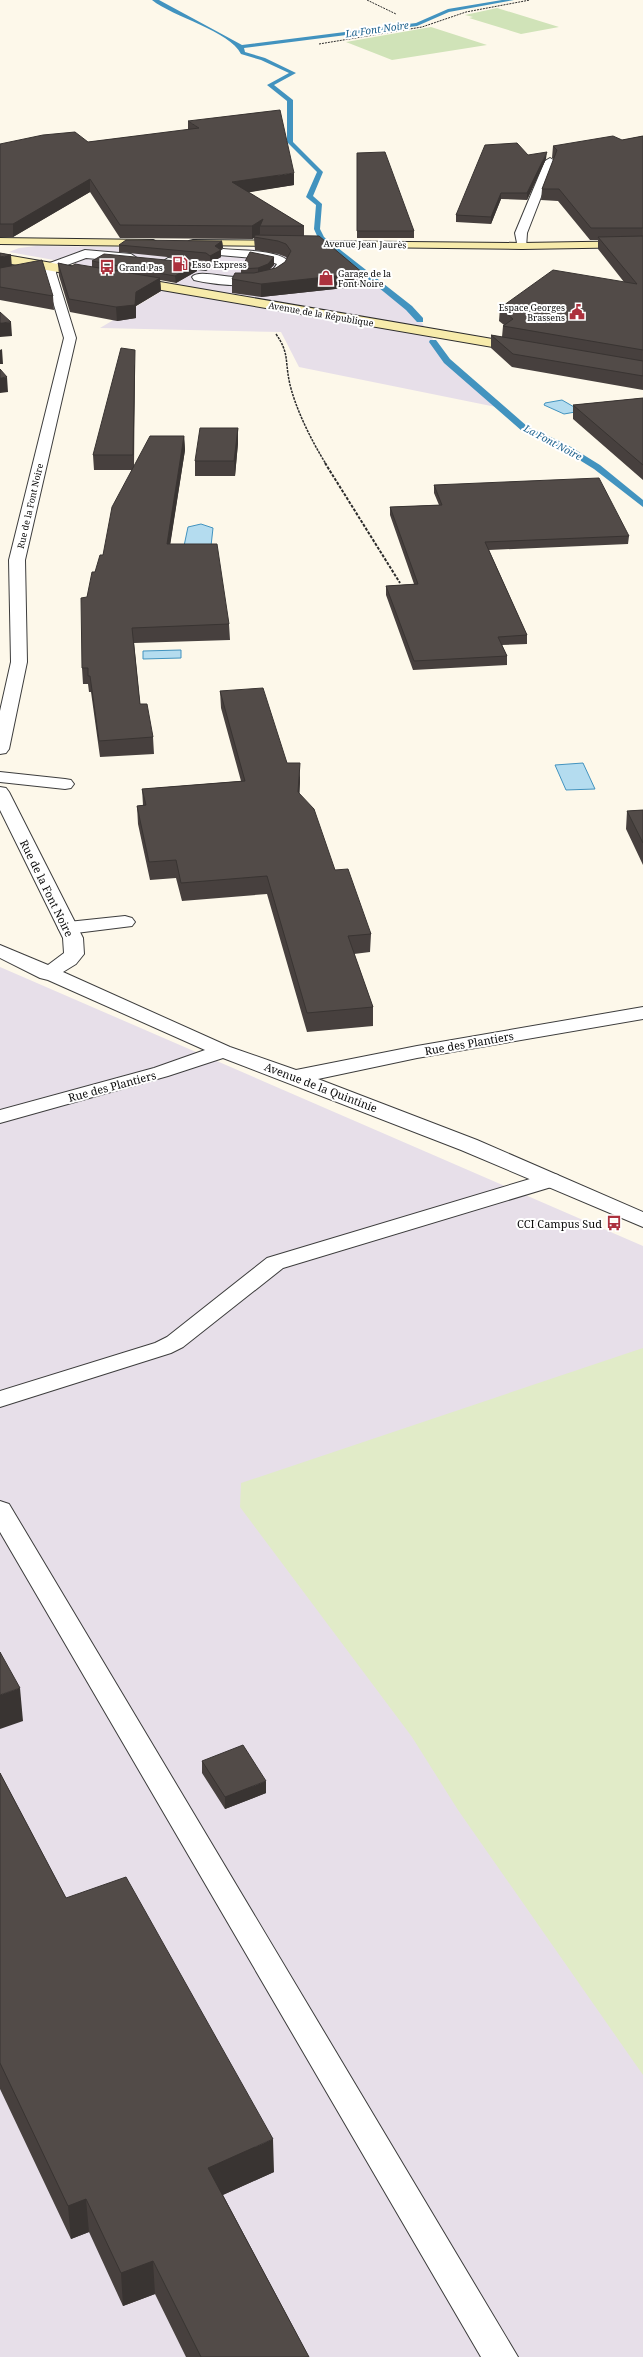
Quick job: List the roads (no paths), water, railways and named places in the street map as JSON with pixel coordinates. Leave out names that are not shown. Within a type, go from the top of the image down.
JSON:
[{"type":"main road","points":[[0,241],[165,243]]},
{"type":"main road","points":[[0,249],[38,242]]},
{"type":"main road","name":"Avenue Jean Jaurès","points":[[181,243],[522,246],[643,244]]},
{"type":"main road","points":[[0,258],[103,276]]},
{"type":"main road","name":"Avenue de la République","points":[[118,278],[535,351]]},
{"type":"street","points":[[522,246],[520,233],[550,161]]},
{"type":"street","points":[[57,242],[85,254],[206,266]]},
{"type":"street","points":[[188,290],[206,266],[229,249],[231,243]]},
{"type":"street","points":[[198,277],[260,280],[272,276],[283,266],[284,263],[280,260],[271,258],[223,253]]},
{"type":"street","points":[[0,276],[51,267],[85,254]]},
{"type":"street","name":"Rue de la Font Noire","points":[[0,749],[19,662],[17,560],[70,338],[50,273],[51,267]]},
{"type":"street","points":[[0,777],[65,784]]},
{"type":"street","name":"Rue de la Font Noire","points":[[0,792],[73,938],[74,954],[69,960],[47,974]]},
{"type":"street","points":[[68,928],[125,922]]},
{"type":"street","name":"Avenue de la Quintinie","points":[[0,951],[47,974],[223,1051],[295,1077],[469,1145],[643,1220]]},
{"type":"street","name":"Rue des Plantiers","points":[[295,1077],[418,1052],[643,1013]]},
{"type":"street","name":"Rue des Plantiers","points":[[0,1117],[161,1072],[223,1051]]},
{"type":"street","points":[[0,1399],[163,1348],[175,1342],[275,1263],[550,1180]]},
{"type":"street","points":[[0,1510],[500,2357]]},
{"type":"water","points":[[562,400],[581,411],[564,414],[544,405],[545,403]]},
{"type":"water","points":[[201,524],[213,528],[211,546],[184,546],[188,527]]},
{"type":"water","points":[[181,650],[181,658],[143,659],[143,651]]},
{"type":"water","points":[[583,763],[595,789],[566,790],[555,765]]},
{"type":"waterway","name":"La Font Noire","points":[[155,0],[224,36],[241,47]]},
{"type":"waterway","name":"La Font Noire","points":[[241,47],[417,24],[448,11],[511,0]]},
{"type":"waterway","name":"La Font Noire","points":[[241,47],[243,53],[263,59],[293,73],[270,85],[290,100],[290,142],[320,172],[309,197],[319,204],[317,229],[321,238],[409,308],[420,320]]},
{"type":"waterway","name":"La Font Noire","points":[[433,342],[447,361],[525,429],[563,446],[597,467],[643,504]]},
{"type":"place","name":"Esso Express","points":[[180,264]]},
{"type":"place","name":"Grand Pas","points":[[107,267]]},
{"type":"place","name":"Garage de la Font Noire","points":[[326,278]]},
{"type":"place","name":"Espace Georges Brassens","points":[[577,312]]},
{"type":"place","name":"CCI Campus Sud","points":[[614,1223]]}]
